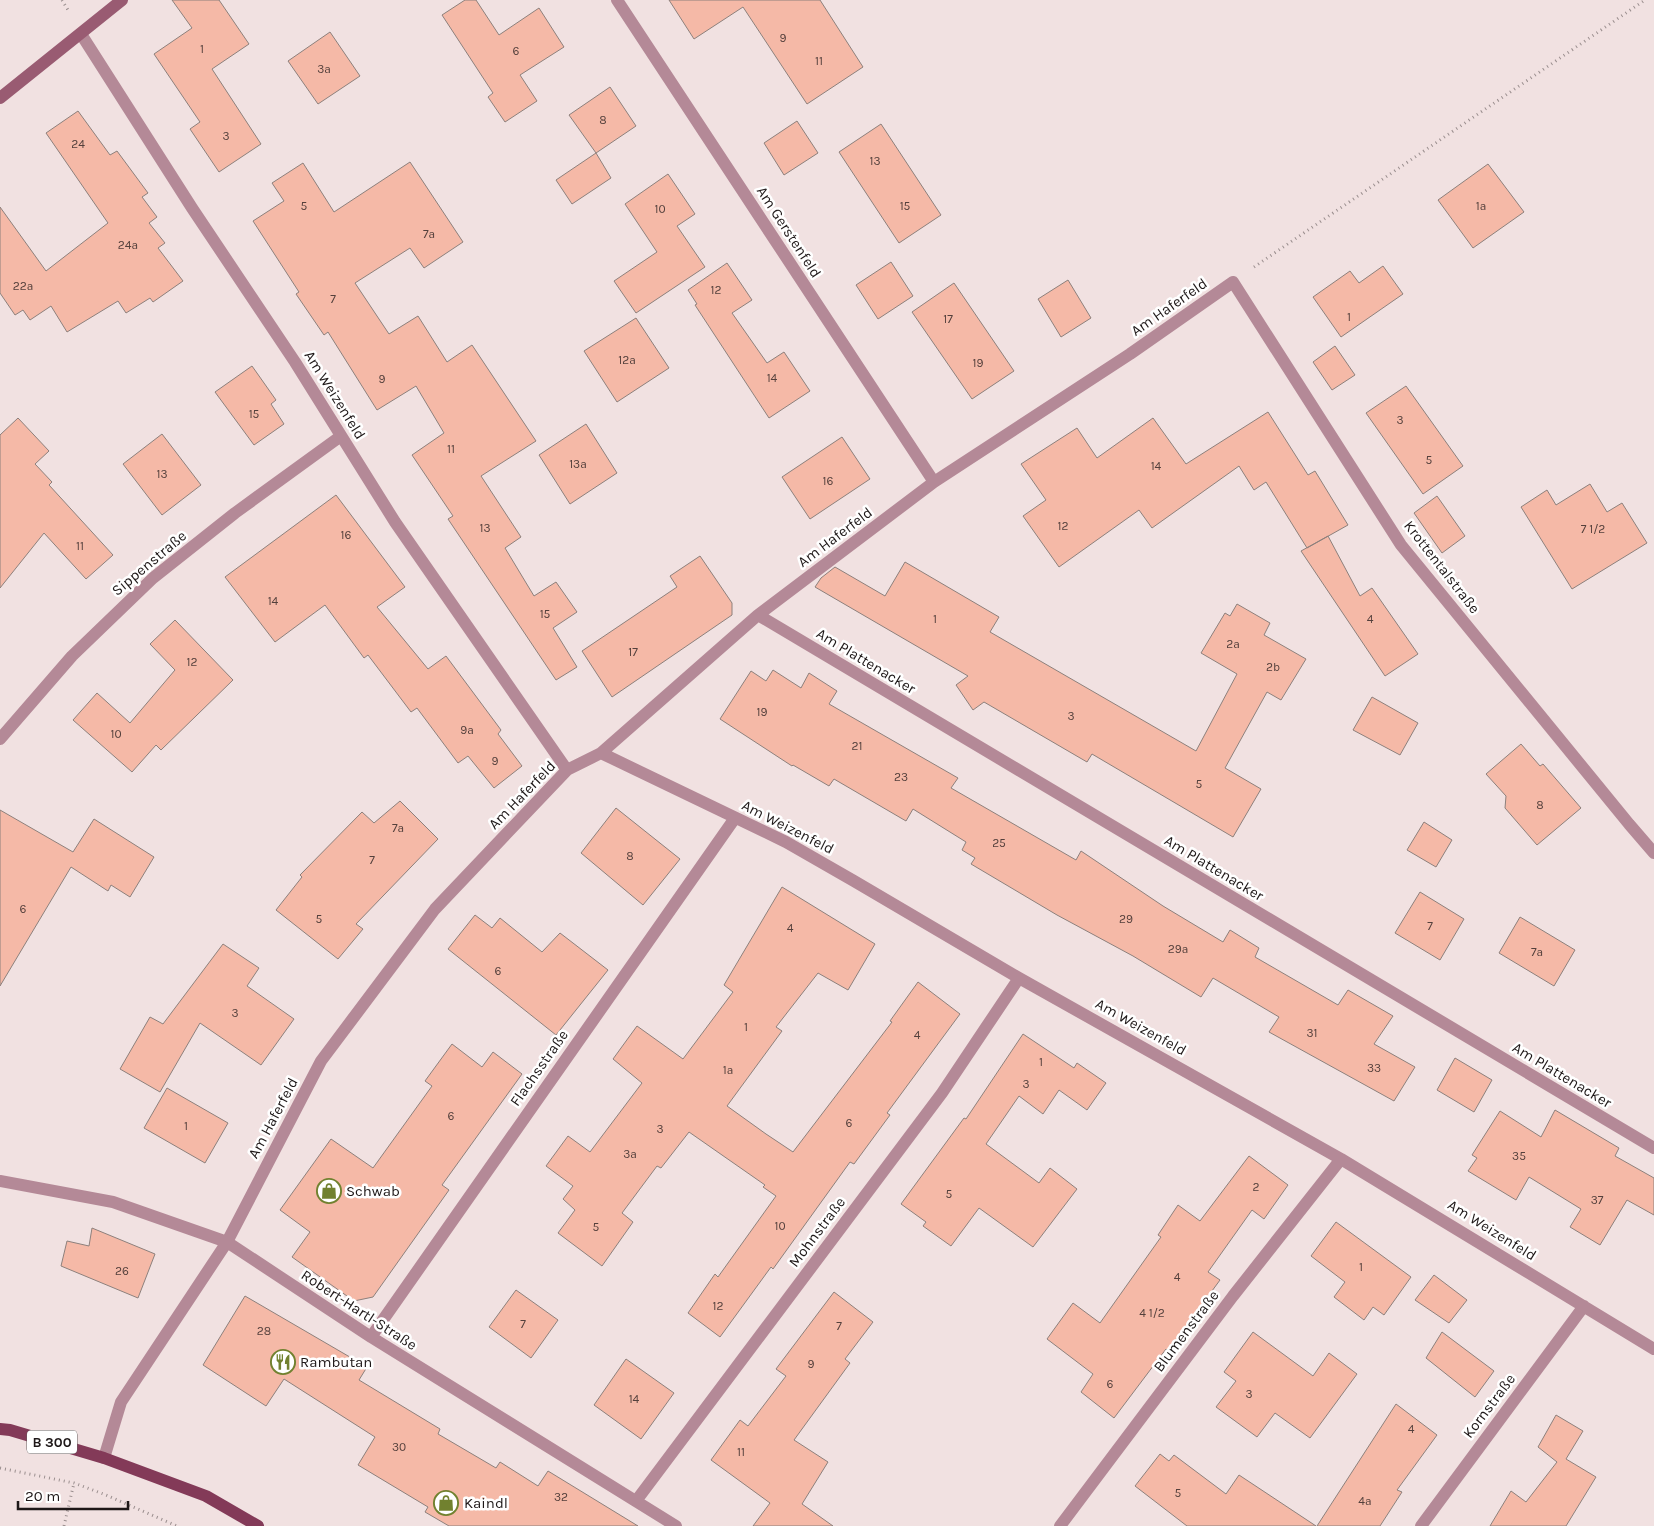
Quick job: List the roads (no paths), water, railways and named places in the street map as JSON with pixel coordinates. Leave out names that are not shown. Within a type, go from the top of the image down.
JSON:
[{"type":"main road","points":[[0,98],[122,0]]},
{"type":"main road","name":"B 300","points":[[0,1429],[10,1430],[104,1458],[206,1496],[258,1526]]},
{"type":"street","name":"Am Gerstenfeld","points":[[617,0],[934,482]]},
{"type":"street","name":"Am Weizenfeld","points":[[82,34],[192,208],[295,362],[395,522],[567,770]]},
{"type":"street","name":"Am Haferfeld","points":[[104,1458],[121,1402],[227,1242],[321,1061],[435,908],[567,770],[601,753],[758,615],[934,482],[1130,354],[1233,282]]},
{"type":"street","name":"Krottentalstraße","points":[[1233,282],[1401,545],[1654,853]]},
{"type":"street","name":"Sippenstraße","points":[[0,739],[72,656],[153,578],[235,514],[341,436]]},
{"type":"street","name":"Am Plattenacker","points":[[758,615],[1654,1148]]},
{"type":"street","name":"Am Weizenfeld","points":[[601,753],[803,852],[906,910],[1019,978],[1341,1159],[1654,1348]]},
{"type":"street","name":"Flachsstraße","points":[[371,1337],[735,818]]},
{"type":"street","name":"Mohnstraße","points":[[636,1501],[942,1092],[1019,978]]},
{"type":"street","name":"Blumenstraße","points":[[1060,1526],[1234,1296],[1341,1159]]},
{"type":"street","name":"Robert-Hartl-Straße","points":[[0,1181],[113,1202],[227,1242],[371,1337],[676,1526]]},
{"type":"street","name":"Kornstraße","points":[[1421,1526],[1584,1306]]},
{"type":"place","name":"Schwab","points":[[329,1191]]},
{"type":"place","name":"Rambutan","points":[[283,1362]]},
{"type":"place","name":"Kaindl","points":[[446,1503]]}]
